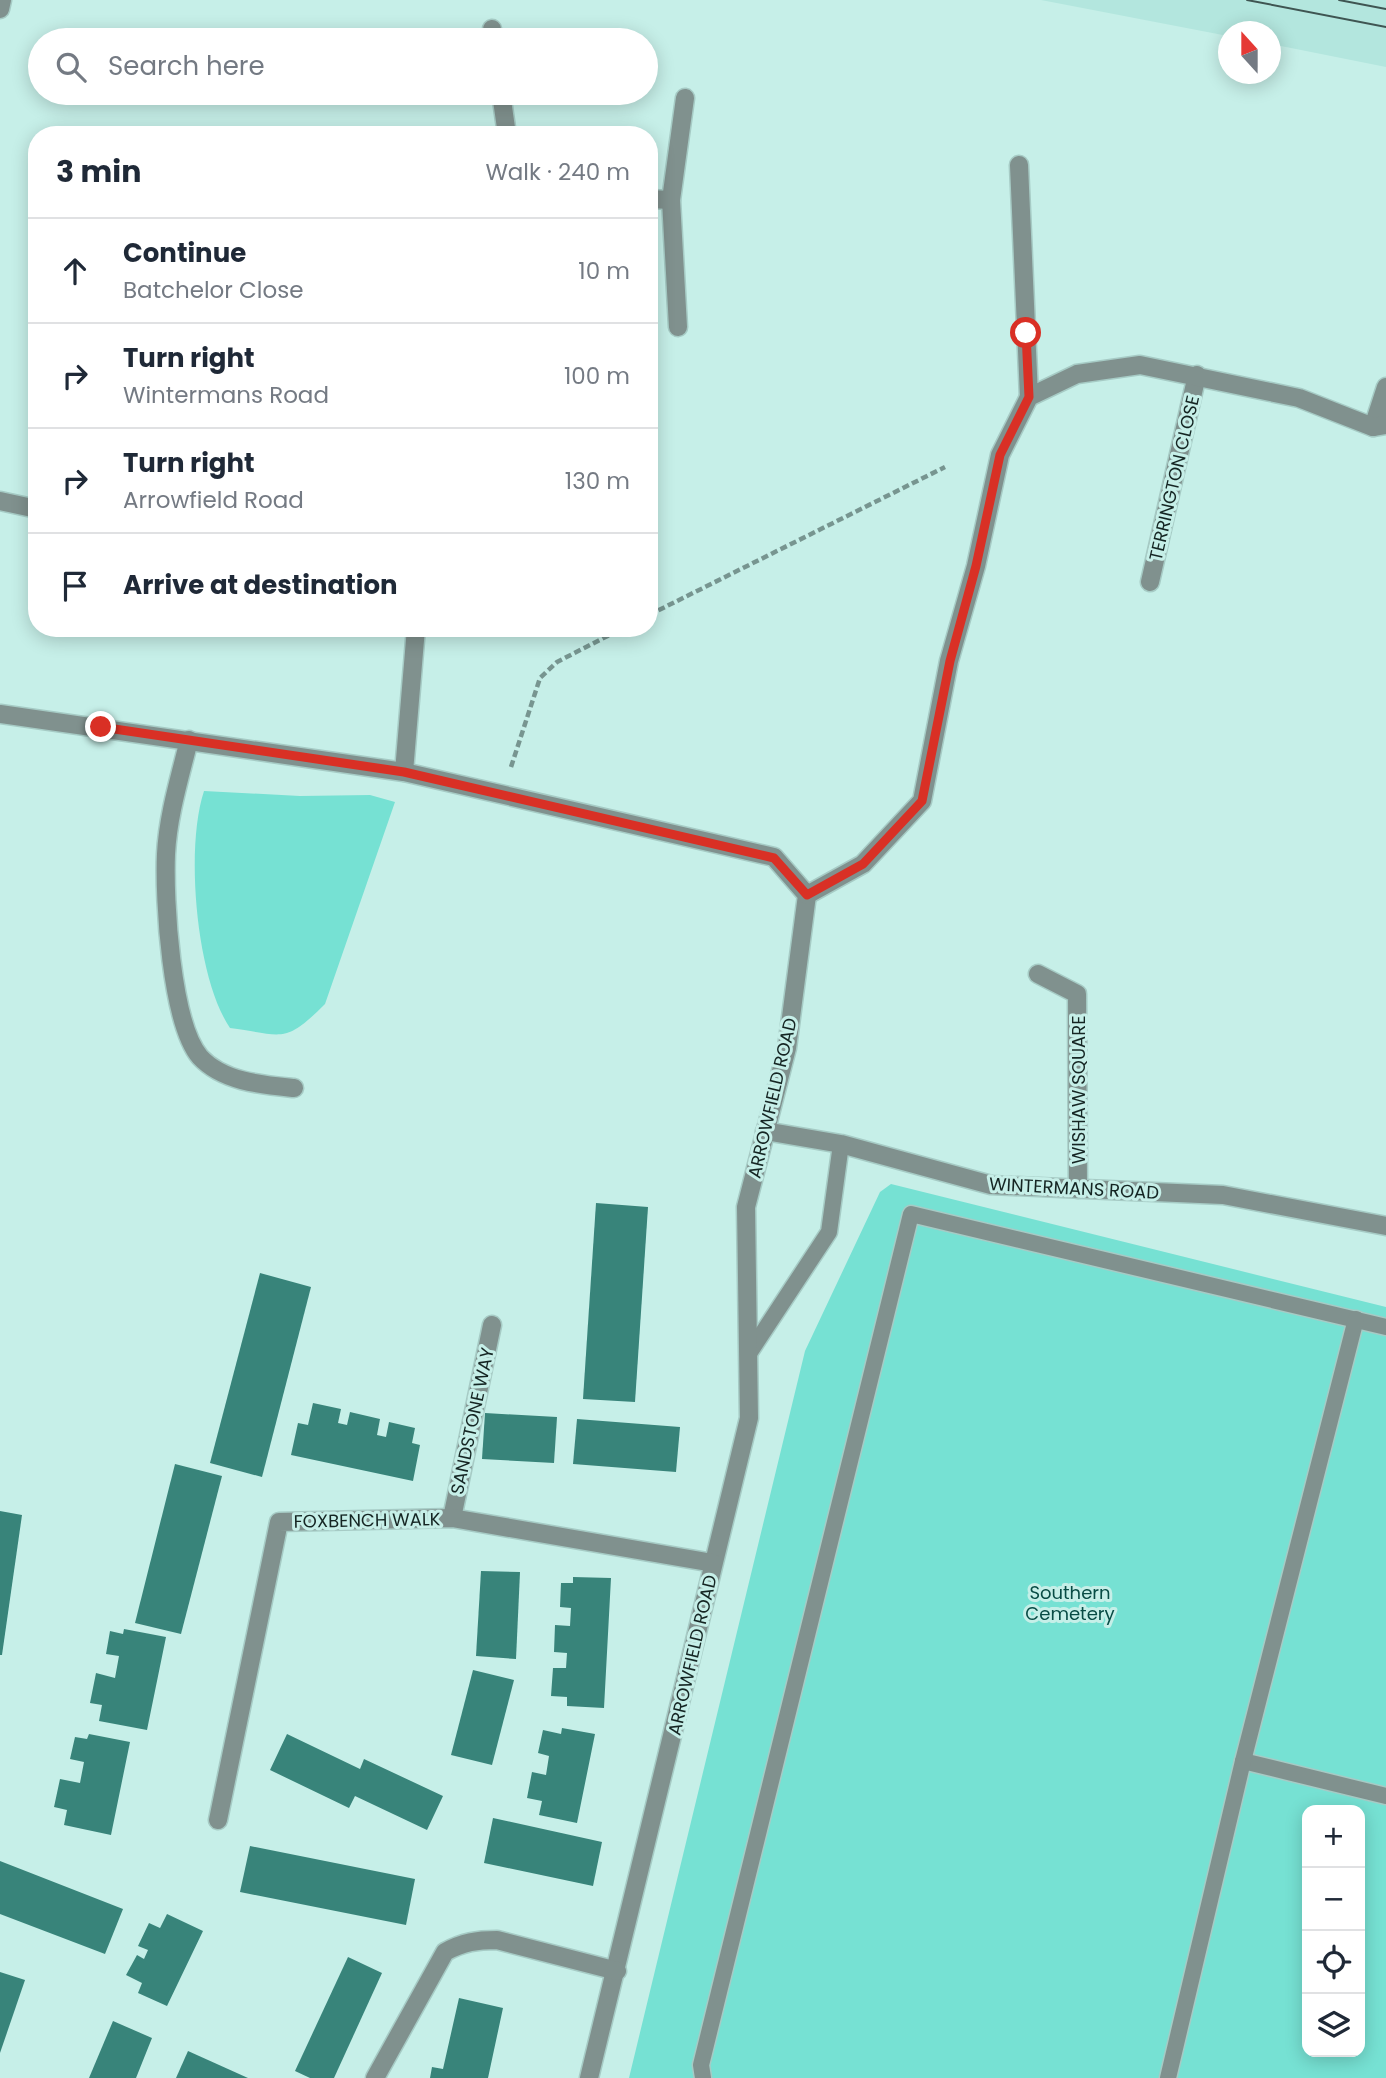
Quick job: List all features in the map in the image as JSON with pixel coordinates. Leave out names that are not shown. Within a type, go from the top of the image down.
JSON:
[{"type":"street","points":[[0,9],[2,0]]},
{"type":"street","points":[[678,327],[671,200],[685,98]]},
{"type":"street","points":[[503,105],[506,126]]},
{"type":"street","points":[[0,714],[404,772],[774,858],[807,895],[863,864],[922,801],[950,661],[976,566],[1000,455],[1029,397],[1018,165]]},
{"type":"street","points":[[658,199],[671,200]]},
{"type":"street","points":[[1029,397],[1077,374],[1139,365],[1299,398],[1380,426],[1386,387]]},
{"type":"street","name":"TERRINGTON CLOSE","points":[[1150,582],[1197,375]]},
{"type":"street","points":[[0,502],[28,507]]},
{"type":"street","points":[[404,772],[415,637]]},
{"type":"street","points":[[189,740],[171,814],[166,855],[167,907],[181,1015],[200,1056],[216,1070],[256,1084],[294,1088]]},
{"type":"street","name":"ARROWFIELD ROAD","points":[[589,2078],[749,1418],[746,1207],[787,1048],[807,895]]},
{"type":"street","name":"WISHAW SQUARE","points":[[1038,974],[1077,994],[1078,1189]]},
{"type":"street","name":"WINTERMANS ROAD","points":[[765,1131],[841,1144],[991,1185],[1223,1195],[1386,1226]]},
{"type":"street","name":"SANDSTONE WAY","points":[[452,1518],[492,1325]]},
{"type":"street","name":"FOXBENCH WALK","points":[[218,1820],[279,1522],[452,1518],[713,1563]]},
{"type":"street","points":[[375,2078],[445,1952],[459,1944],[497,1940],[617,1970]]},
{"type":"lane","points":[[748,1355],[829,1232],[841,1144]]},
{"type":"lane","points":[[703,2078],[701,2065],[911,1214],[1386,1326]]},
{"type":"lane","points":[[1168,2078],[1243,1761],[1356,1319]]},
{"type":"lane","points":[[1243,1761],[1386,1796]]},
{"type":"path","points":[[658,610],[945,467]]},
{"type":"path","points":[[503,795],[540,678],[557,662],[606,637]]},
{"type":"shaded area","points":[[1041,0],[1386,0],[1386,67],[1281,46],[1281,21],[1218,21],[1218,34]]},
{"type":"green space","points":[[204,791],[300,796],[370,795],[395,802],[325,1004],[291,1031],[273,1034],[230,1028],[218,1006],[209,978],[197,912],[195,845]]},
{"type":"green space","name":"Southern Cemetery","points":[[891,1184],[1386,1307],[1386,2078],[629,2078],[805,1351],[880,1192]]},
{"type":"building","points":[[596,1203],[648,1207],[635,1402],[583,1399]]},
{"type":"building","points":[[260,1273],[311,1287],[262,1477],[210,1463]]},
{"type":"building","points":[[313,1403],[341,1409],[338,1423],[347,1425],[350,1412],[380,1419],[377,1435],[386,1437],[389,1422],[415,1428],[412,1443],[420,1445],[413,1481],[291,1455],[298,1423],[308,1425]]},
{"type":"building","points":[[485,1413],[557,1417],[554,1463],[482,1459]]},
{"type":"building","points":[[577,1419],[680,1427],[676,1472],[573,1464]]},
{"type":"building","points":[[175,1464],[222,1476],[181,1634],[135,1623]]},
{"type":"building","points":[[0,1511],[22,1515],[2,1655],[0,1655]]},
{"type":"building","points":[[481,1571],[520,1572],[516,1659],[476,1656]]},
{"type":"building","points":[[573,1577],[611,1578],[604,1708],[567,1706],[567,1697],[551,1696],[553,1668],[566,1668],[567,1653],[554,1652],[555,1625],[570,1626],[571,1608],[560,1607],[561,1583],[573,1583]]},
{"type":"building","points":[[124,1629],[166,1637],[147,1730],[99,1721],[102,1705],[90,1703],[96,1673],[115,1678],[119,1656],[106,1654],[110,1631],[123,1634]]},
{"type":"building","points":[[473,1670],[514,1680],[492,1765],[451,1755]]},
{"type":"building","points":[[562,1728],[595,1734],[577,1823],[539,1815],[542,1801],[527,1798],[532,1772],[546,1775],[549,1756],[538,1753],[543,1730],[561,1734]]},
{"type":"building","points":[[89,1734],[130,1742],[111,1835],[64,1825],[67,1810],[54,1807],[60,1779],[80,1783],[84,1762],[70,1759],[75,1737],[87,1739]]},
{"type":"building","points":[[287,1734],[360,1769],[364,1759],[443,1796],[427,1830],[355,1796],[349,1808],[270,1770]]},
{"type":"building","points":[[493,1818],[602,1842],[593,1886],[484,1863]]},
{"type":"building","points":[[250,1846],[415,1879],[406,1925],[240,1892]]},
{"type":"building","points":[[0,1861],[123,1909],[105,1954],[0,1914]]},
{"type":"building","points":[[167,1914],[203,1931],[167,2006],[138,1993],[142,1983],[126,1975],[137,1955],[144,1959],[148,1950],[138,1946],[149,1923],[160,1928]]},
{"type":"building","points":[[348,1957],[382,1973],[334,2078],[310,2078],[295,2071]]},
{"type":"building","points":[[0,1972],[25,1980],[0,2053]]},
{"type":"building","points":[[459,1998],[503,2008],[488,2078],[430,2078],[432,2067],[443,2069]]},
{"type":"building","points":[[113,2021],[152,2038],[136,2078],[89,2078]]},
{"type":"building","points":[[188,2051],[248,2078],[176,2078]]},
{"type":"tram line","points":[[1247,0],[1386,27]]},
{"type":"tram line","points":[[1339,0],[1386,9]]},
{"type":"route","points":[[101,727],[404,772],[774,858],[807,895],[863,864],[922,801],[950,661],[976,566],[1000,455],[1029,397],[1026,333]]}]
